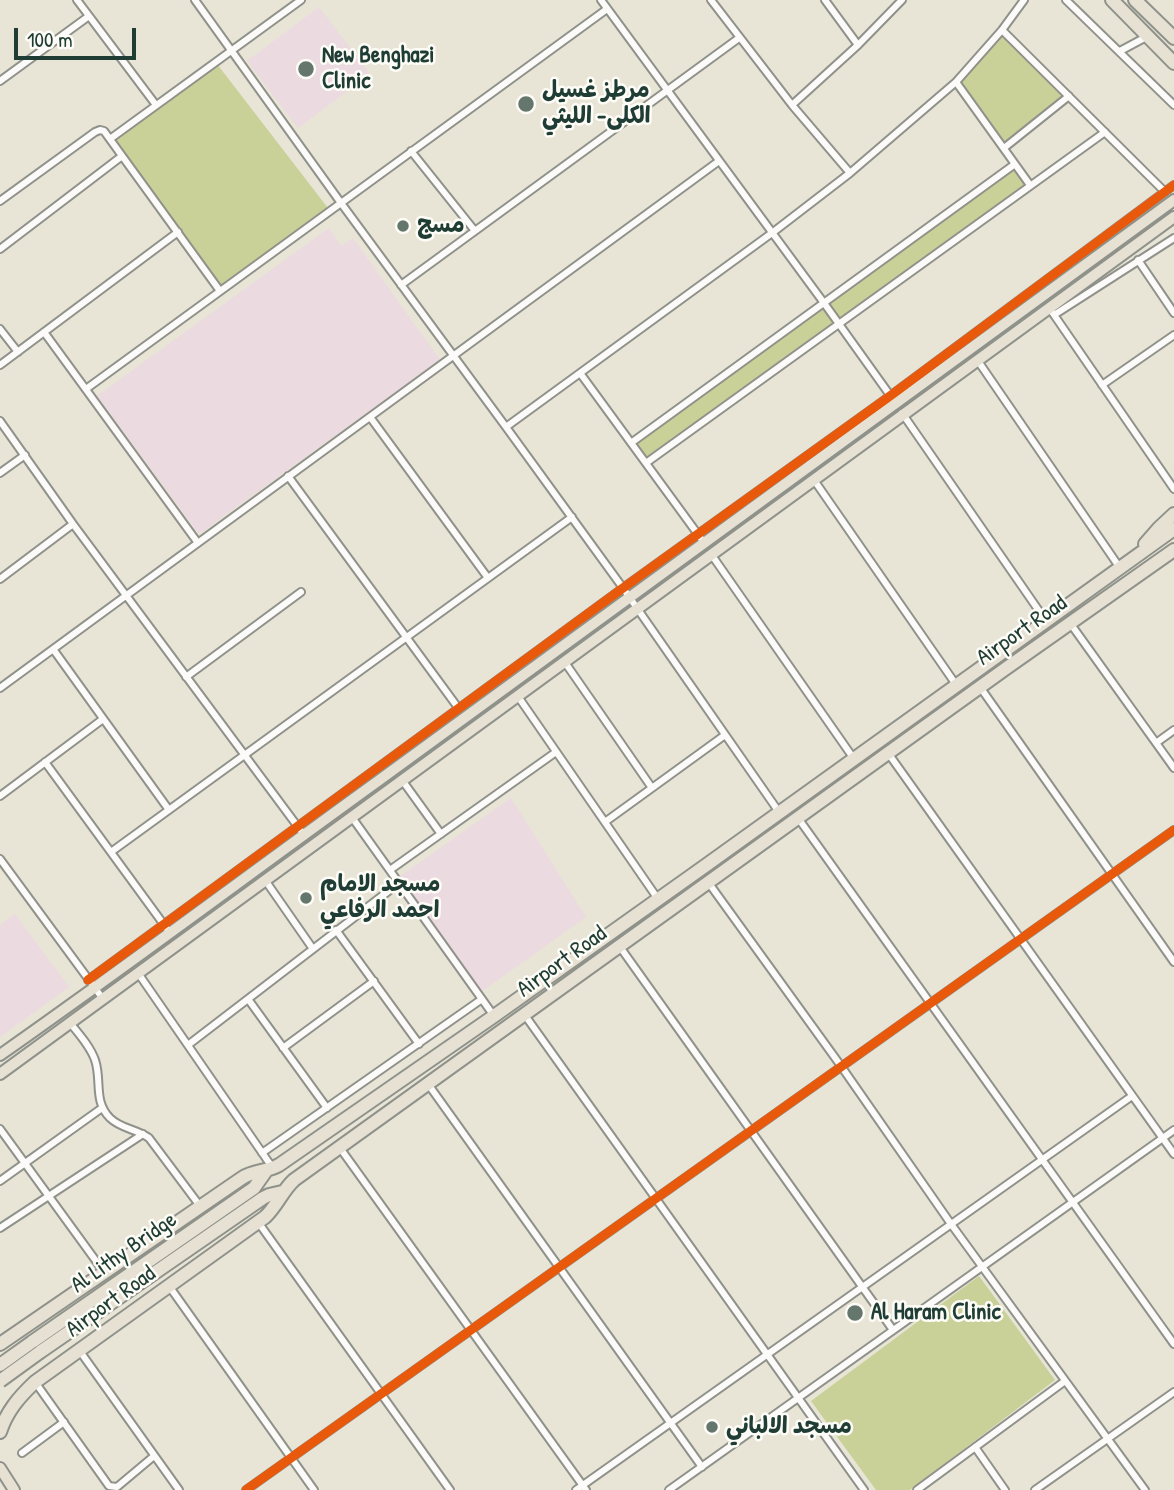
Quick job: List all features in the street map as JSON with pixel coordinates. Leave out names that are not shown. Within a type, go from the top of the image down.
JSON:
[{"type":"highway","points":[[1112,0],[1174,63]]},
{"type":"highway","points":[[1135,0],[1174,38]]},
{"type":"highway","points":[[1132,559],[1174,514]]},
{"type":"highway","name":"Airport Road","points":[[4,1341],[248,1174],[269,1170],[494,1016],[1174,529]]},
{"type":"highway","name":"Airport Road","points":[[0,1432],[17,1399],[35,1382],[271,1212],[282,1192],[293,1180],[1174,550]]},
{"type":"highway","points":[[1157,563],[1174,557]]},
{"type":"highway","name":"Al Lithy Bridge","points":[[0,1365],[254,1188],[269,1170]]},
{"type":"highway","name":"Al Lithy Bridge","points":[[0,1381],[263,1198],[282,1192]]},
{"type":"highway","points":[[4,1341],[10,1363],[20,1375],[35,1382]]},
{"type":"main road","points":[[0,1074],[564,661],[705,544],[893,400],[1174,200]]},
{"type":"main road","points":[[0,1055],[167,928],[462,713],[712,554],[978,361],[1052,312],[1174,217]]},
{"type":"main road","points":[[0,1468],[14,1490]]},
{"type":"street","points":[[76,0],[156,106]]},
{"type":"street","points":[[195,0],[634,603],[779,812]]},
{"type":"street","points":[[110,139],[301,0]]},
{"type":"street","points":[[601,0],[824,303],[1046,621]]},
{"type":"street","points":[[712,0],[739,38],[850,173]]},
{"type":"street","points":[[825,0],[858,45]]},
{"type":"street","points":[[792,104],[858,45],[902,0]]},
{"type":"street","points":[[506,427],[850,173],[956,82],[1002,30],[1024,0]]},
{"type":"street","points":[[1066,0],[1174,105]]},
{"type":"street","points":[[86,389],[607,9]]},
{"type":"street","points":[[0,81],[89,16]]},
{"type":"street","points":[[1002,30],[1165,192]]},
{"type":"street","points":[[1120,51],[1148,36]]},
{"type":"street","points":[[401,285],[739,38]]},
{"type":"street","points":[[956,82],[1030,185]]},
{"type":"street","points":[[1004,148],[1069,96]]},
{"type":"street","points":[[0,201],[95,132],[104,131],[220,291]]},
{"type":"street","points":[[646,463],[1105,132]]},
{"type":"street","points":[[411,151],[475,231]]},
{"type":"street","points":[[0,249],[122,156]]},
{"type":"street","points":[[0,688],[719,161]]},
{"type":"street","points":[[631,443],[1015,164]]},
{"type":"street","points":[[288,476],[462,713],[698,534],[893,400],[1174,185]]},
{"type":"street","points":[[0,365],[178,232]]},
{"type":"street","points":[[1174,238],[1052,312],[1174,489]]},
{"type":"street","points":[[1138,260],[1174,313]]},
{"type":"street","points":[[0,330],[18,352]]},
{"type":"street","points":[[44,332],[198,542]]},
{"type":"street","points":[[1102,385],[1174,335]]},
{"type":"street","points":[[978,361],[1119,568]]},
{"type":"street","points":[[580,373],[705,544]]},
{"type":"street","points":[[370,417],[488,578]]},
{"type":"street","points":[[0,421],[300,830]]},
{"type":"street","points":[[0,473],[24,455]]},
{"type":"street","points":[[814,480],[957,686]]},
{"type":"street","points":[[111,852],[572,517]]},
{"type":"street","points":[[0,579],[74,524]]},
{"type":"street","points":[[712,554],[854,759]]},
{"type":"street","points":[[186,677],[301,593]]},
{"type":"street","points":[[1070,623],[1174,768]]},
{"type":"street","points":[[53,649],[169,810]]},
{"type":"street","points":[[564,661],[652,788]]},
{"type":"street","points":[[980,687],[1174,962]]},
{"type":"street","points":[[517,695],[658,899]]},
{"type":"street","points":[[0,796],[103,719]]},
{"type":"street","points":[[1156,743],[1174,730]]},
{"type":"street","points":[[605,822],[725,735]]},
{"type":"street","points":[[390,870],[556,752]]},
{"type":"street","points":[[888,753],[1174,1154]]},
{"type":"street","points":[[45,762],[167,928]]},
{"type":"street","points":[[402,779],[440,834]]},
{"type":"street","points":[[351,816],[494,1016]]},
{"type":"street","points":[[798,818],[1174,1344]]},
{"type":"street","points":[[246,1490],[1174,830]]},
{"type":"street","points":[[0,859],[103,999]]},
{"type":"street","points":[[265,880],[313,948]]},
{"type":"street","points":[[708,882],[951,1224],[1145,1490]]},
{"type":"street","points":[[188,1045],[398,883]]},
{"type":"street","points":[[336,930],[419,1044]]},
{"type":"street","points":[[619,946],[893,1330]]},
{"type":"street","points":[[138,973],[262,1153],[269,1170]]},
{"type":"street","points":[[283,1048],[374,981]]},
{"type":"street","points":[[247,999],[327,1108]]},
{"type":"street","points":[[262,1153],[482,999]]},
{"type":"street","points":[[524,1014],[864,1490]]},
{"type":"street","points":[[71,1023],[94,1057],[102,1108],[120,1125],[143,1134],[153,1142],[201,1206]]},
{"type":"street","points":[[428,1083],[702,1467]]},
{"type":"street","points":[[339,1147],[581,1488],[1132,1096]]},
{"type":"street","points":[[0,1181],[102,1108]]},
{"type":"street","points":[[0,1129],[104,1273]]},
{"type":"street","points":[[669,1490],[1174,1130]]},
{"type":"street","points":[[0,1228],[143,1134]]},
{"type":"street","points":[[258,1222],[450,1490]]},
{"type":"street","points":[[169,1286],[314,1490]]},
{"type":"street","points":[[79,1350],[179,1490]]},
{"type":"street","points":[[917,1490],[1065,1381]]},
{"type":"street","points":[[35,1382],[106,1483],[113,1488],[154,1456]]},
{"type":"street","points":[[1035,1490],[1174,1392]]},
{"type":"street","points":[[22,1453],[64,1422]]},
{"type":"street","points":[[975,1447],[1005,1490]]},
{"type":"shaded area","points":[[319,7],[370,74],[298,128],[247,61]]},
{"type":"shaded area","points":[[329,228],[341,246],[353,238],[440,360],[199,534],[97,396]]},
{"type":"shaded area","points":[[511,798],[586,917],[481,992],[399,877]]},
{"type":"shaded area","points":[[15,914],[69,987],[0,1037],[0,925]]},
{"type":"green space","points":[[1002,30],[1071,99],[1004,147],[957,82]]},
{"type":"green space","points":[[217,64],[331,212],[225,291],[112,139]]},
{"type":"green space","points":[[1015,164],[1030,185],[643,465],[629,445]]},
{"type":"green space","points":[[979,1276],[1055,1380],[910,1490],[876,1490],[811,1401]]},
{"type":"cycle path","points":[[88,980],[890,396],[1174,185]]},
{"type":"cycle path","points":[[246,1490],[1174,830]]},
{"type":"place","name":"New Benghazi Clinic","points":[[306,69]]},
{"type":"place","name":"مرطز غسيل الكلى- الليثي","points":[[526,104]]},
{"type":"place","name":"مسج","points":[[403,226]]},
{"type":"place","name":"مسجد الامام احمد الرفاعي","points":[[306,898]]},
{"type":"place","name":"Al Haram Clinic","points":[[855,1313]]},
{"type":"place","name":"مسجد الالباني","points":[[712,1427]]}]
